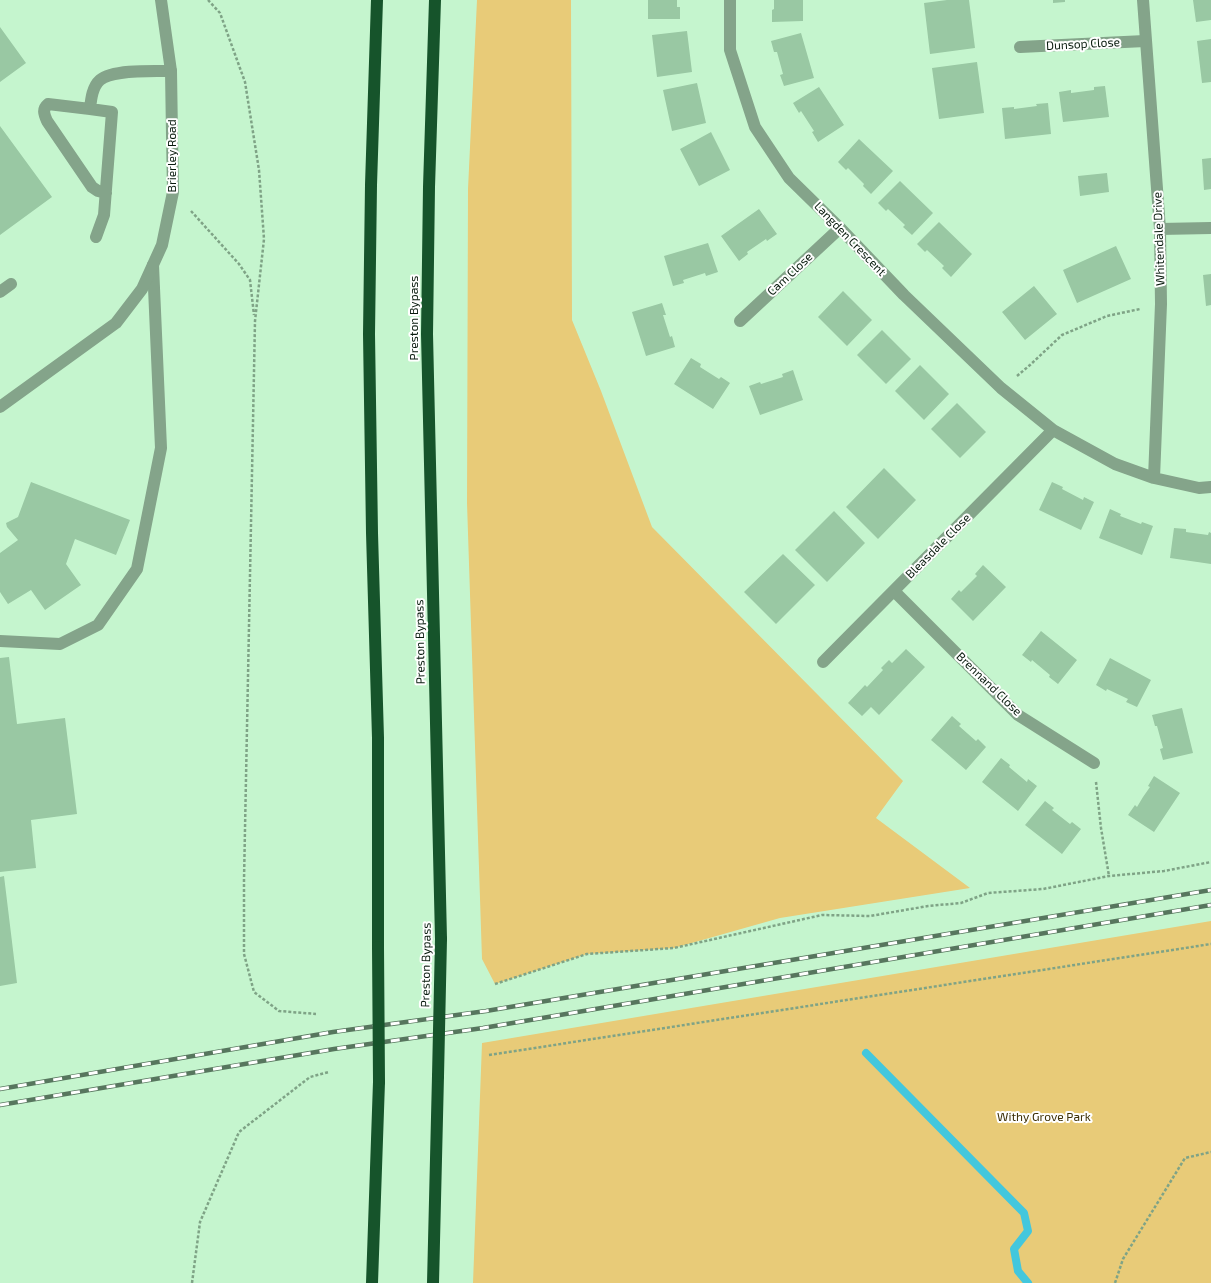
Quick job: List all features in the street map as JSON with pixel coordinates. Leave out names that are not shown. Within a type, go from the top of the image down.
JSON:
[{"type":"highway","points":[[372,1283],[379,1082],[378,738],[372,533],[369,334],[371,185],[377,0]]},
{"type":"highway","name":"Preston Bypass","points":[[432,1283],[441,939],[427,334],[429,179],[435,0]]},
{"type":"street","name":"Brierley Road","points":[[0,407],[116,323],[142,289],[162,245],[173,192],[171,71],[161,0]]},
{"type":"street","name":"Langden Crescent","points":[[730,0],[730,50],[755,127],[789,178],[840,228],[904,295],[1001,388],[1053,430],[1115,464],[1154,478],[1199,488],[1211,487]]},
{"type":"street","name":"Whitendale Drive","points":[[1143,0],[1160,229],[1161,304],[1154,478]]},
{"type":"street","name":"Dunsop Close","points":[[1020,48],[1145,41]]},
{"type":"street","points":[[90,109],[94,89],[100,80],[120,72],[171,71]]},
{"type":"street","points":[[96,237],[104,215],[106,193],[112,112],[48,104],[45,107],[44,113],[46,121],[92,187],[98,191],[106,193]]},
{"type":"street","name":"Cam Close","points":[[740,321],[840,228]]},
{"type":"street","points":[[1160,229],[1211,228]]},
{"type":"street","points":[[0,641],[60,644],[98,625],[137,569],[160,448],[153,265]]},
{"type":"street","points":[[0,292],[11,284]]},
{"type":"street","name":"Bleasdale Close","points":[[823,662],[1053,430]]},
{"type":"street","name":"Brennand Close","points":[[894,591],[1018,715],[1094,763]]},
{"type":"path","points":[[208,0],[220,13],[245,82],[259,170],[264,239],[255,321],[244,880],[244,954],[254,992],[279,1011],[316,1014]]},
{"type":"path","points":[[173,192],[239,264],[250,280],[255,321]]},
{"type":"path","points":[[1001,388],[1030,365],[1062,335],[1107,316],[1161,304]]},
{"type":"path","points":[[1094,763],[1101,828],[1109,876]]},
{"type":"path","points":[[495,984],[587,954],[674,948],[822,915],[870,916],[928,906],[961,903],[988,893],[1043,889],[1109,876],[1164,871],[1211,862]]},
{"type":"path","points":[[489,1055],[1211,944]]},
{"type":"path","points":[[192,1283],[200,1222],[239,1132],[310,1077],[329,1072]]},
{"type":"path","points":[[1115,1283],[1123,1258],[1185,1158],[1211,1152]]},
{"type":"green space","points":[[477,0],[571,0],[572,320],[601,391],[652,527],[903,781],[876,818],[970,888],[780,918],[674,948],[587,954],[495,984],[482,959],[467,503],[468,189]]},
{"type":"green space","name":"Withy Grove Park","points":[[1211,921],[1211,1283],[473,1283],[482,1043]]},
{"type":"building","points":[[648,0],[677,0],[677,7],[680,7],[680,19],[648,19]]},
{"type":"building","points":[[774,0],[803,0],[803,21],[772,22]]},
{"type":"building","points":[[947,0],[969,0],[975,48],[930,54],[924,3]]},
{"type":"building","points":[[1053,0],[1065,0],[1065,2],[1053,3]]},
{"type":"building","points":[[1193,0],[1211,0],[1211,20],[1196,22]]},
{"type":"building","points":[[0,27],[26,63],[0,82]]},
{"type":"building","points":[[687,31],[692,72],[657,77],[652,35]]},
{"type":"building","points":[[801,33],[814,78],[784,86],[780,75],[783,74],[777,52],[774,52],[771,41]]},
{"type":"building","points":[[1211,39],[1211,82],[1202,83],[1197,41]]},
{"type":"building","points":[[977,62],[984,113],[939,119],[932,68]]},
{"type":"building","points":[[697,83],[706,123],[672,131],[663,90]]},
{"type":"building","points":[[1105,86],[1109,117],[1063,122],[1059,92],[1071,90],[1071,93],[1094,90],[1094,87]]},
{"type":"building","points":[[819,87],[844,125],[818,142],[812,132],[814,131],[801,111],[799,113],[793,103]]},
{"type":"building","points":[[1048,103],[1051,134],[1005,139],[1002,108],[1014,107],[1014,109]]},
{"type":"building","points":[[0,126],[52,197],[0,235]]},
{"type":"building","points":[[711,132],[730,170],[699,186],[680,149]]},
{"type":"building","points":[[859,139],[893,171],[871,194],[863,186],[864,184],[848,168],[846,170],[838,162]]},
{"type":"building","points":[[1211,158],[1211,189],[1204,190],[1202,159]]},
{"type":"building","points":[[1107,173],[1109,192],[1080,196],[1078,176]]},
{"type":"building","points":[[900,181],[933,213],[912,235],[903,227],[905,225],[888,209],[886,211],[878,203]]},
{"type":"building","points":[[759,209],[777,234],[767,241],[766,239],[747,252],[748,254],[739,261],[721,236]]},
{"type":"building","points":[[939,222],[972,254],[951,277],[942,268],[944,266],[927,250],[925,252],[917,244]]},
{"type":"building","points":[[708,243],[718,272],[706,276],[705,273],[683,280],[684,283],[673,286],[664,256]]},
{"type":"building","points":[[1116,246],[1131,279],[1077,303],[1063,270]]},
{"type":"building","points":[[1211,274],[1211,305],[1206,306],[1203,275]]},
{"type":"building","points":[[1034,286],[1057,314],[1025,340],[1002,312]]},
{"type":"building","points":[[843,291],[872,320],[847,346],[818,317]]},
{"type":"building","points":[[662,303],[666,315],[663,315],[675,347],[646,356],[632,312]]},
{"type":"building","points":[[882,330],[911,359],[886,384],[857,355]]},
{"type":"building","points":[[691,358],[701,364],[700,367],[719,379],[721,377],[730,383],[713,409],[674,384]]},
{"type":"building","points":[[920,365],[949,394],[924,420],[895,391]]},
{"type":"building","points":[[793,370],[803,400],[760,415],[749,386],[783,377],[782,374]]},
{"type":"building","points":[[957,403],[986,432],[960,458],[931,429]]},
{"type":"building","points":[[884,468],[916,500],[878,539],[846,507]]},
{"type":"building","points":[[31,482],[130,520],[116,555],[75,539],[66,564],[81,585],[45,610],[31,590],[8,604],[0,592],[0,553],[18,540],[7,527],[6,523],[18,517]]},
{"type":"building","points":[[1052,482],[1083,500],[1084,497],[1094,502],[1081,530],[1039,510]]},
{"type":"building","points":[[1110,509],[1121,514],[1120,516],[1141,524],[1142,522],[1153,526],[1142,555],[1099,538]]},
{"type":"building","points":[[834,511],[865,543],[827,582],[795,550]]},
{"type":"building","points":[[1174,528],[1186,529],[1186,532],[1208,535],[1209,532],[1211,533],[1211,564],[1170,558]]},
{"type":"building","points":[[783,554],[815,585],[776,624],[744,592]]},
{"type":"building","points":[[983,565],[1006,587],[973,621],[951,599],[959,590],[961,592],[977,576],[975,574]]},
{"type":"building","points":[[1041,631],[1077,660],[1058,684],[1032,660],[1031,662],[1022,655]]},
{"type":"building","points":[[906,649],[925,667],[879,715],[871,707],[862,716],[848,703],[865,685],[867,687],[883,670],[881,668],[889,660],[892,663]]},
{"type":"building","points":[[9,657],[17,724],[65,718],[77,814],[31,820],[36,868],[0,872],[0,658]]},
{"type":"building","points":[[1110,658],[1151,680],[1137,707],[1126,702],[1128,699],[1107,689],[1106,691],[1096,685]]},
{"type":"building","points":[[1182,708],[1193,753],[1163,760],[1160,749],[1163,748],[1157,726],[1155,726],[1152,715]]},
{"type":"building","points":[[952,716],[961,724],[959,726],[976,741],[978,739],[986,747],[966,770],[931,740]]},
{"type":"building","points":[[1001,758],[1027,782],[1028,779],[1037,786],[1018,811],[982,782]]},
{"type":"building","points":[[1154,776],[1180,793],[1154,832],[1128,815],[1135,805],[1137,807],[1150,787],[1148,786]]},
{"type":"building","points":[[1045,801],[1054,808],[1052,810],[1070,824],[1072,822],[1081,829],[1062,854],[1025,825]]},
{"type":"building","points":[[4,876],[17,983],[0,986],[0,877]]},
{"type":"waterway","points":[[866,1053],[1024,1213],[1028,1231],[1014,1249],[1018,1271],[1028,1283]]},
{"type":"railway","points":[[0,1089],[333,1032],[486,1011],[1211,890]]},
{"type":"railway","points":[[0,1105],[334,1049],[483,1028],[1211,905]]}]
